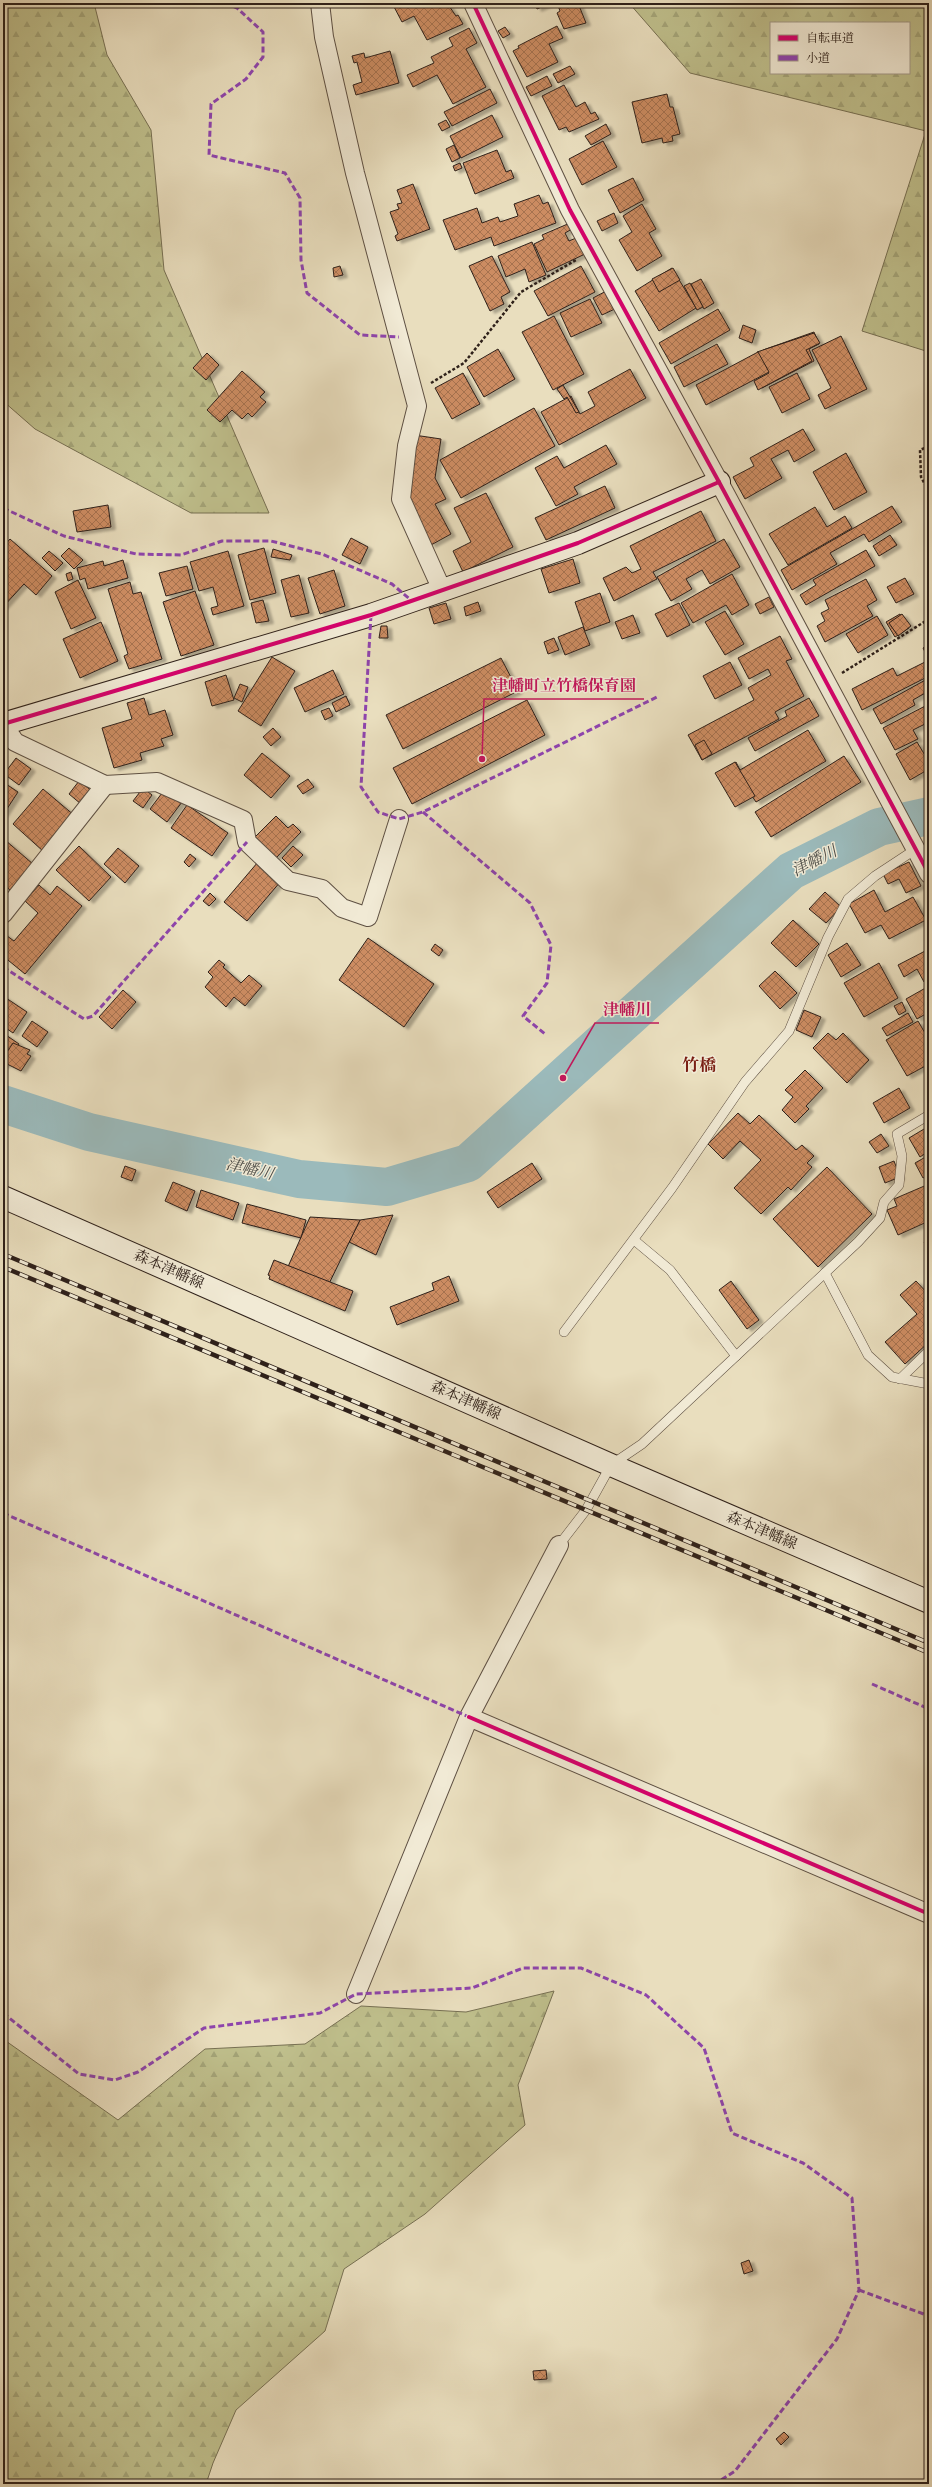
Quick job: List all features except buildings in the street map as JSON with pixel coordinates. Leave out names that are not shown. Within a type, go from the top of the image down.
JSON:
[{"type":"main road","points":[[3,724],[370,615],[578,543],[719,482]]},
{"type":"main road","name":"森本津幡線","points":[[3,1197],[611,1465],[929,1602]]},
{"type":"street","points":[[320,3],[324,37],[355,173],[417,406],[407,446],[401,499],[442,590]]},
{"type":"street","points":[[473,3],[570,210],[719,482],[929,874]]},
{"type":"street","points":[[3,724],[15,742],[105,785],[157,782],[244,820],[247,842],[288,881],[322,889],[342,908],[368,917],[398,819]]},
{"type":"street","points":[[3,914],[105,785]]},
{"type":"street","points":[[356,1994],[469,1717],[559,1545]]},
{"type":"street","points":[[469,1717],[929,1914]]},
{"type":"lane","points":[[564,1332],[634,1240],[745,1082],[789,1031],[828,937],[848,899],[875,876],[916,849]]},
{"type":"lane","points":[[559,1545],[586,1510],[611,1465],[642,1444],[825,1273],[880,1218],[884,1202],[899,1185],[902,1156],[896,1134],[929,1115]]},
{"type":"lane","points":[[634,1240],[670,1270],[736,1356]]},
{"type":"lane","points":[[825,1273],[868,1355],[892,1377],[929,1384]]},
{"type":"lane","points":[[900,1379],[929,1351]]},
{"type":"path","points":[[414,393],[464,363],[521,292],[592,251]]},
{"type":"path","points":[[929,446],[920,450],[921,477],[929,492]]},
{"type":"path","points":[[827,682],[929,619]]},
{"type":"green space","points":[[3,3],[94,3],[107,55],[151,130],[164,270],[269,513],[191,513],[35,429],[3,401]]},
{"type":"green space","points":[[629,3],[929,3],[929,352],[862,331],[926,131],[690,73]]},
{"type":"green space","points":[[554,1991],[518,2085],[525,2125],[425,2214],[344,2269],[325,2331],[236,2410],[213,2463],[206,2484],[3,2484],[3,2039],[118,2120],[205,2049],[305,2044],[361,2006],[466,2012]]},
{"type":"waterway","name":"津幡川","points":[[3,1104],[89,1132],[299,1179],[387,1187],[468,1163],[791,871],[879,827],[929,816]]},
{"type":"railway","points":[[3,1254],[929,1643]]},
{"type":"railway","points":[[3,1267],[929,1653]]},
{"type":"marked path","points":[[225,3],[237,8],[263,32],[263,57],[246,79],[211,104],[209,155],[285,173],[300,198],[301,260],[307,293],[360,335],[399,337]]},
{"type":"marked path","points":[[3,508],[64,536],[136,554],[181,555],[222,541],[271,541],[322,554],[392,584],[412,601]]},
{"type":"marked path","points":[[371,615],[361,787],[378,812],[399,819],[423,812],[659,696]]},
{"type":"marked path","points":[[423,812],[530,903],[551,945],[547,983],[523,1016],[545,1034]]},
{"type":"marked path","points":[[3,967],[84,1019],[93,1016],[247,842]]},
{"type":"marked path","points":[[3,1513],[469,1717]]},
{"type":"marked path","points":[[872,1684],[929,1709]]},
{"type":"marked path","points":[[3,2013],[79,2074],[115,2080],[138,2072],[204,2028],[320,2013],[356,1994],[472,1988],[523,1968],[581,1968],[646,1995],[704,2048],[732,2133],[803,2163],[852,2198],[859,2290],[837,2339],[735,2471],[715,2484]]},
{"type":"marked path","points":[[859,2290],[929,2316]]},
{"type":"cycle path","points":[[473,3],[570,210],[719,482],[929,874]]},
{"type":"cycle path","points":[[3,724],[371,615],[578,543],[719,482]]},
{"type":"cycle path","points":[[469,1717],[929,1914]]},
{"type":"place","name":"津幡町立竹橋保育園","points":[[482,759]]},
{"type":"place","name":"津幡川","points":[[563,1078]]},
{"type":"district","name":"竹橋","points":[[699,1065]]}]
